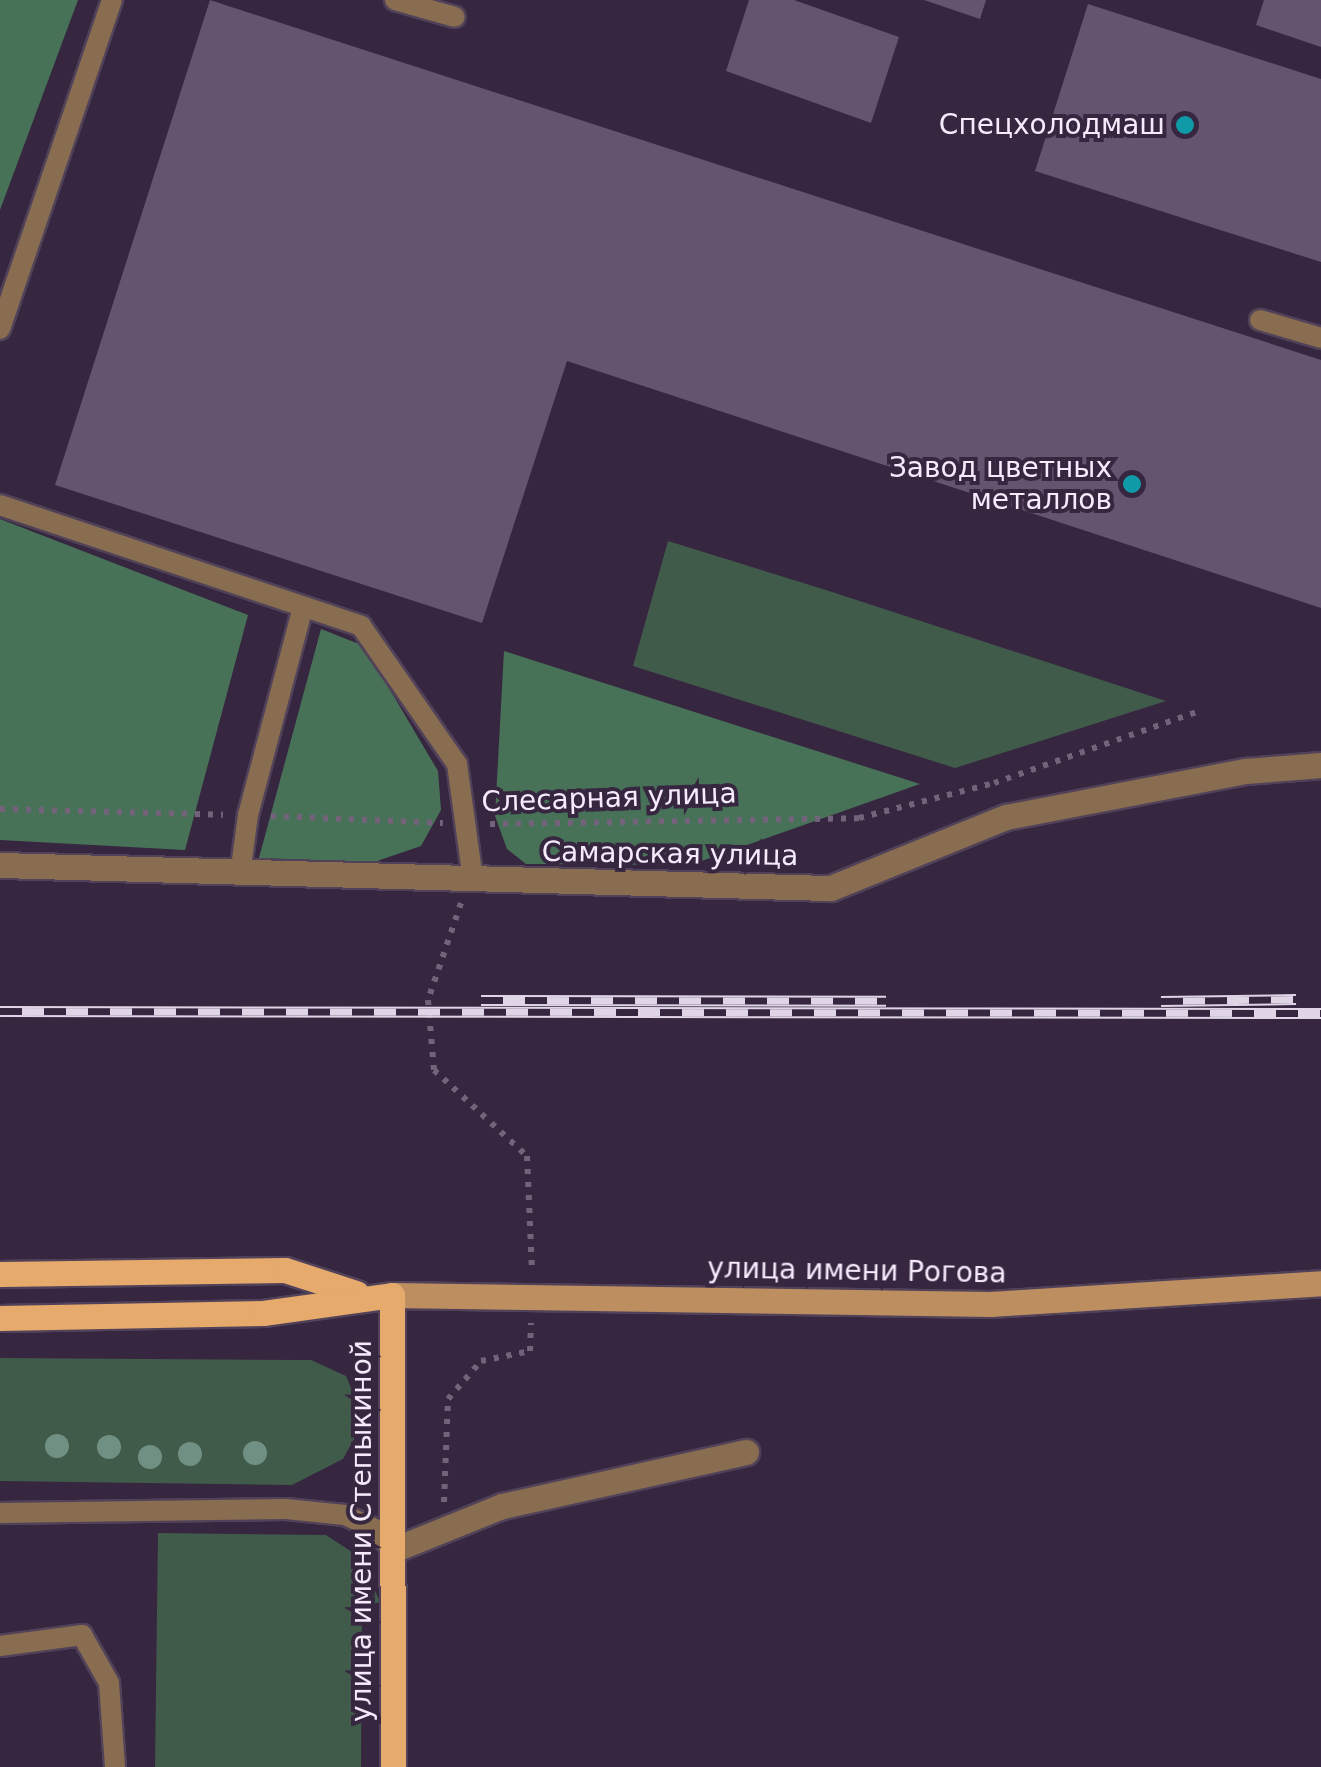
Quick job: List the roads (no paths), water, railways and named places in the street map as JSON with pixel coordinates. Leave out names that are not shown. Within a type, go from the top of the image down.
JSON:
[{"type":"main road","points":[[0,1274],[285,1270],[361,1294]]},
{"type":"main road","name":"улица имени Рогова","points":[[392,1295],[990,1304],[1321,1283]]},
{"type":"main road","points":[[0,1318],[263,1313],[361,1294],[392,1295]]},
{"type":"main road","name":"улица имени Степыкиной","points":[[392,1295],[392,1767]]},
{"type":"street","name":"Самарская улица","points":[[0,865],[240,875],[831,888],[1006,817],[1246,770],[1321,765]]},
{"type":"street","points":[[393,1550],[502,1506],[746,1452]]},
{"type":"lane","points":[[0,329],[112,0]]},
{"type":"lane","points":[[395,0],[455,18]]},
{"type":"lane","points":[[1260,320],[1321,338]]},
{"type":"lane","points":[[0,506],[302,610],[361,626],[457,764],[467,824],[470,880]]},
{"type":"lane","points":[[240,875],[248,815],[302,610]]},
{"type":"lane","points":[[0,1514],[286,1508],[344,1515],[375,1529],[393,1550]]},
{"type":"lane","points":[[0,1646],[82,1636],[109,1683],[115,1767]]},
{"type":"railway","points":[[1161,1001],[1296,999]]},
{"type":"railway","points":[[481,1000],[886,1001]]},
{"type":"railway","points":[[0,1011],[1321,1013]]},
{"type":"place","name":"Спецхолодмаш","points":[[1185,125]]},
{"type":"place","name":"Завод цветных металлов","points":[[1132,484]]}]
